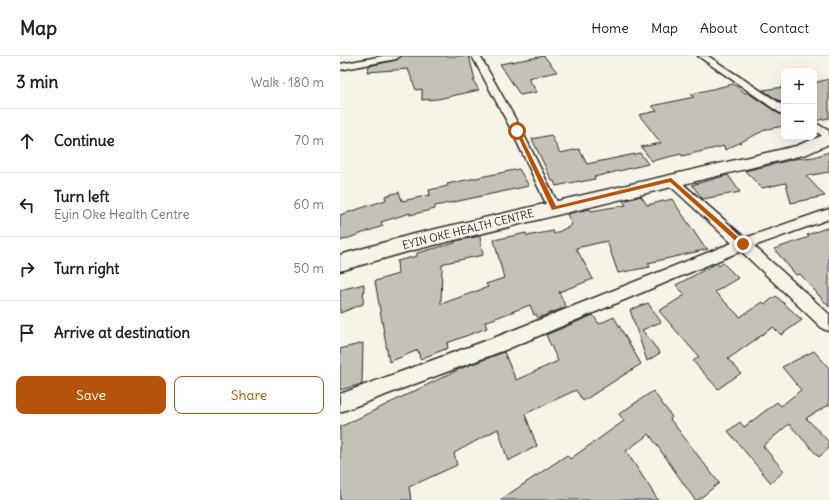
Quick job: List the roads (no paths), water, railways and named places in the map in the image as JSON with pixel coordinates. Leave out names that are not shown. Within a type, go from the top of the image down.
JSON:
[{"type":"main road","name":"EYIN OKE HEALTH CENTRE","points":[[340,263],[410,243],[801,150],[822,134]]},
{"type":"street","points":[[340,67],[396,56]]},
{"type":"street","points":[[476,56],[517,131],[554,208]]},
{"type":"street","points":[[702,56],[781,109]]},
{"type":"street","points":[[709,56],[781,102]]},
{"type":"street","points":[[671,180],[829,324]]},
{"type":"street","points":[[340,402],[499,344],[743,244],[829,214]]}]
